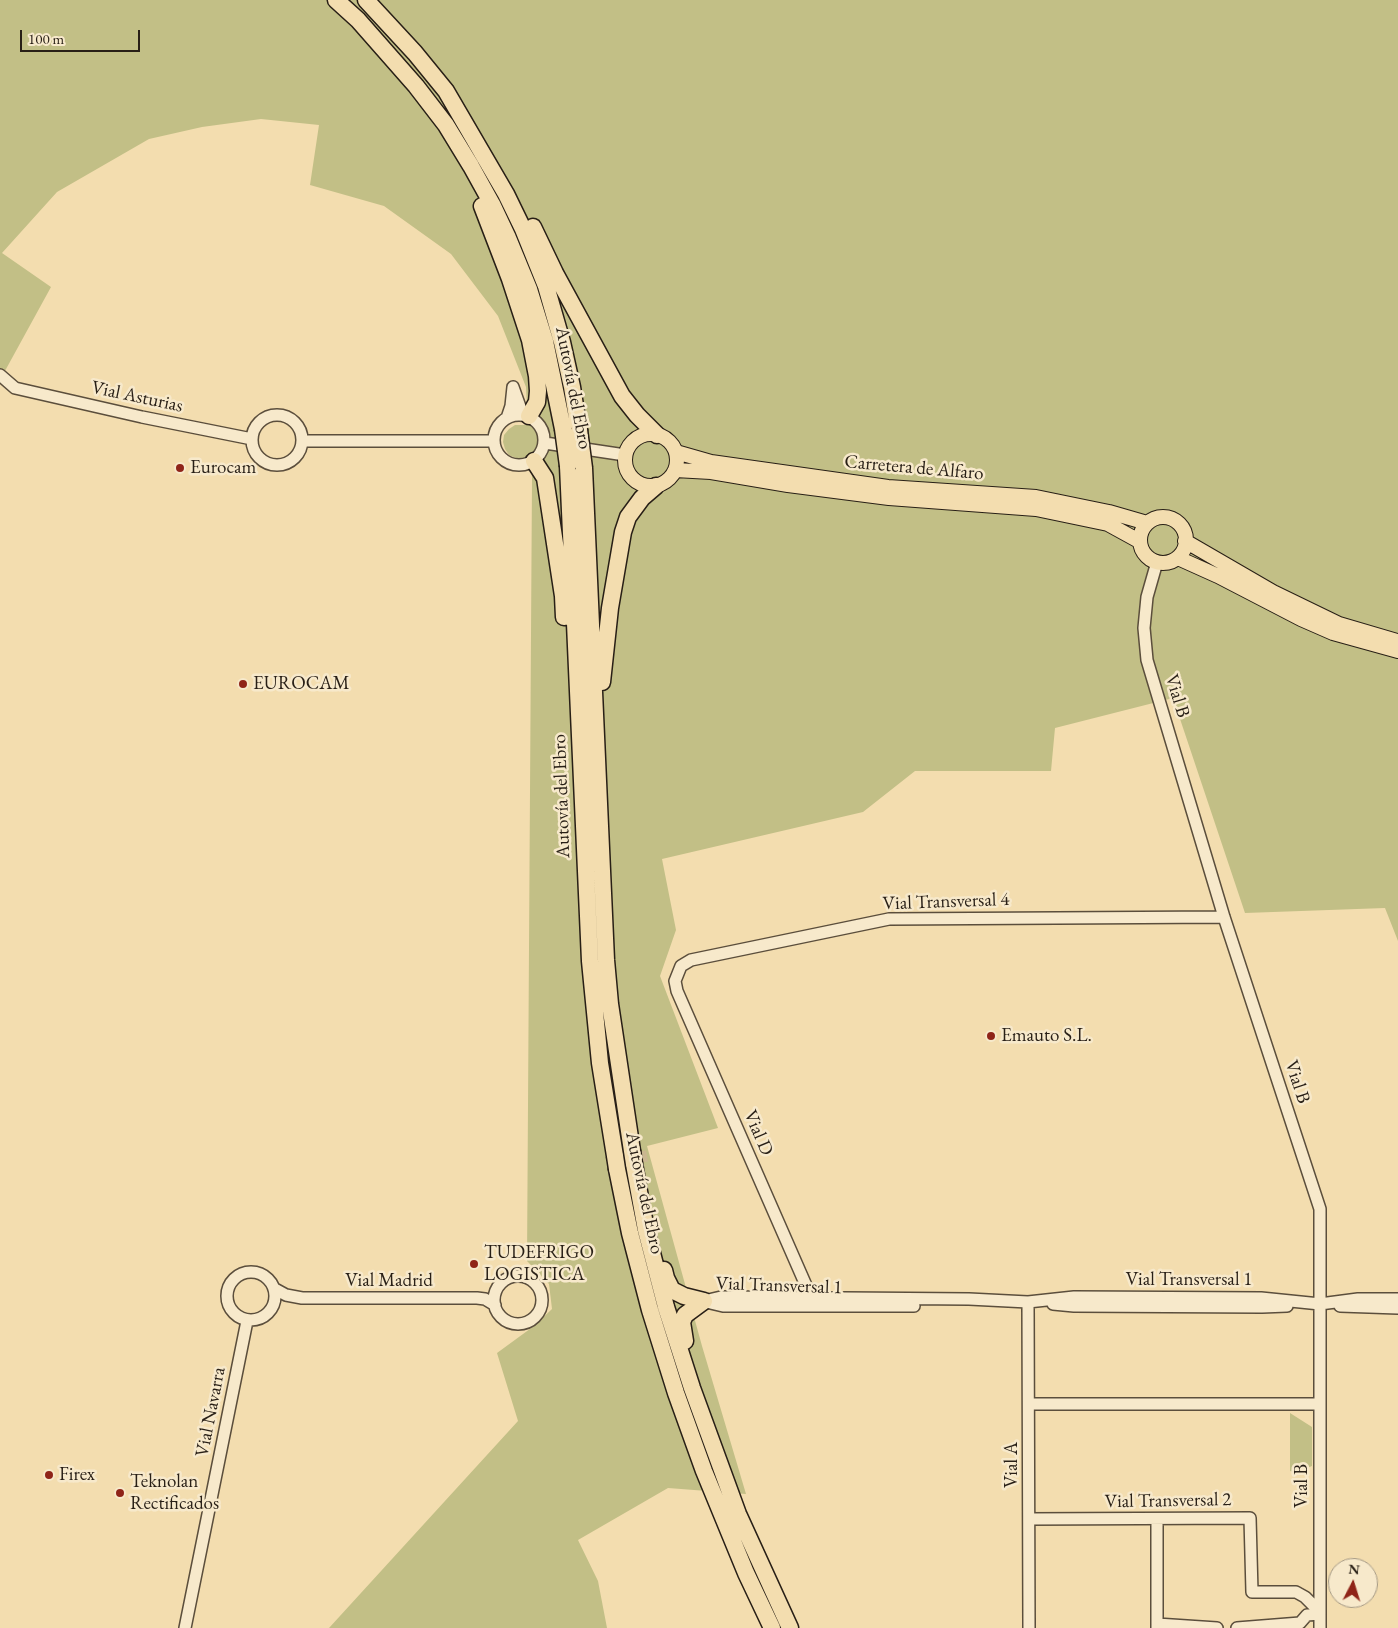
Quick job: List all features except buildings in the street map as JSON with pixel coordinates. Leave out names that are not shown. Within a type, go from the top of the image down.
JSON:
[{"type":"highway","name":"Autovía del Ebro","points":[[336,0],[358,20],[416,86],[446,125],[471,166],[508,238],[529,289],[545,341],[563,429],[568,466],[590,961],[600,1064],[616,1163],[630,1233],[650,1310],[676,1393],[704,1471],[746,1573],[772,1628]]},
{"type":"highway","name":"Autovía del Ebro","points":[[366,0],[415,53],[446,91],[506,194],[546,286],[562,342],[572,387],[584,468],[602,893],[610,1004],[633,1158],[646,1230],[666,1307],[692,1388],[738,1514],[790,1628]]},
{"type":"highway","points":[[416,86],[464,167],[510,279],[530,340],[537,376],[538,402],[526,416]]},
{"type":"highway","points":[[446,91],[472,121],[519,200],[555,273],[622,396],[637,415],[657,435]]},
{"type":"highway","points":[[534,461],[545,478],[550,508],[563,596],[570,696],[580,769]]},
{"type":"highway","points":[[597,761],[602,737],[601,694],[605,650],[623,532],[632,511],[642,498],[656,486]]},
{"type":"highway","points":[[633,1158],[645,1190],[666,1278],[672,1290],[704,1302]]},
{"type":"highway","points":[[704,1302],[685,1316],[682,1322],[682,1332],[727,1465],[729,1491]]},
{"type":"highway","points":[[704,1471],[710,1506],[762,1628]]},
{"type":"main road","points":[[657,435],[674,445],[676,452],[677,461],[671,477],[664,483],[656,486],[640,485],[634,481],[628,474],[624,464],[624,455],[629,445],[639,436],[657,435]]},
{"type":"main road","name":"Carretera de Alfaro","points":[[676,452],[711,462],[888,488],[1036,497],[1108,512],[1148,523]]},
{"type":"main road","name":"Carretera de Alfaro","points":[[675,470],[711,472],[788,485],[889,498],[1036,510],[1108,524],[1140,541]]},
{"type":"main road","points":[[1160,517],[1173,520],[1182,529],[1186,541],[1178,558],[1168,562],[1157,562],[1144,554],[1140,541],[1142,531],[1148,523],[1160,517]]},
{"type":"main road","points":[[1186,541],[1273,592],[1331,620],[1398,642]]},
{"type":"main road","points":[[1178,558],[1333,633],[1398,651]]},
{"type":"street","name":"Vial Asturias","points":[[0,375],[14,388],[142,417],[252,439]]},
{"type":"street","points":[[507,418],[511,406],[513,387],[526,416]]},
{"type":"street","points":[[278,414],[296,422],[301,431],[303,441],[301,450],[295,458],[287,464],[277,465],[267,463],[259,458],[254,449],[252,439],[254,430],[260,422],[268,416],[278,414]]},
{"type":"street","points":[[514,415],[526,416],[541,426],[545,443],[540,455],[534,461],[518,466],[510,464],[498,454],[493,441],[495,431],[507,418],[514,415]]},
{"type":"street","points":[[303,441],[493,441]]},
{"type":"street","points":[[545,443],[624,455]]},
{"type":"street","name":"Vial B","points":[[1157,562],[1147,597],[1144,628],[1148,660],[1224,916],[1320,1209],[1320,1628]]},
{"type":"street","name":"Vial Transversal 4","points":[[678,972],[681,966],[691,960],[889,919],[1224,916]]},
{"type":"street","name":"Vial D","points":[[678,972],[675,981],[677,991],[813,1301]]},
{"type":"street","points":[[246,1272],[265,1275],[275,1289],[276,1296],[272,1309],[264,1318],[255,1321],[247,1321],[238,1317],[231,1310],[227,1302],[227,1292],[231,1283],[237,1276],[246,1272]]},
{"type":"street","points":[[520,1275],[529,1278],[537,1284],[542,1292],[543,1302],[540,1311],[526,1323],[508,1322],[500,1316],[495,1305],[496,1289],[510,1277],[520,1275]]},
{"type":"street","name":"Vial Madrid","points":[[275,1289],[286,1295],[302,1298],[477,1298],[485,1299],[495,1305]]},
{"type":"street","name":"Vial Madrid","points":[[477,1298],[488,1296],[496,1289]]},
{"type":"street","name":"Vial Transversal 1","points":[[704,1302],[721,1296],[813,1301],[959,1298],[1028,1302],[1074,1297],[1261,1298],[1362,1308],[1398,1308]]},
{"type":"street","name":"Vial Madrid","points":[[272,1309],[284,1303],[302,1298]]},
{"type":"street","name":"Vial Transversal 1","points":[[1320,1304],[1358,1299],[1398,1299]]},
{"type":"street","name":"Vial A","points":[[1028,1302],[1029,1628]]},
{"type":"street","name":"Vial Navarra","points":[[185,1628],[247,1321]]},
{"type":"street","points":[[1029,1404],[1320,1404]]},
{"type":"street","name":"Vial Transversal 2","points":[[1029,1519],[1250,1518],[1252,1592],[1296,1592],[1320,1611]]},
{"type":"street","points":[[1157,1519],[1157,1626],[1217,1628]]},
{"type":"street","points":[[1237,1628],[1300,1623],[1307,1616],[1320,1611]]},
{"type":"shaded area","points":[[0,0],[1398,0],[1398,941],[1385,908],[1245,913],[1173,698],[1055,728],[1051,771],[915,771],[863,812],[662,859],[676,930],[660,976],[718,1128],[647,1146],[702,1346],[746,1494],[668,1488],[578,1540],[598,1581],[607,1628],[329,1628],[518,1421],[497,1353],[534,1326],[552,1309],[549,1284],[527,1261],[531,457],[523,459],[509,455],[503,442],[504,435],[509,429],[515,425],[528,425],[526,387],[498,316],[451,254],[384,206],[310,185],[319,125],[261,119],[202,127],[149,139],[57,192],[2,253],[51,287],[0,380]]},
{"type":"shaded area","points":[[1290,1413],[1312,1427],[1312,1466],[1298,1472],[1290,1471]]},
{"type":"tunnel","points":[[607,1164],[647,1156]]},
{"type":"place","name":"Eurocam","points":[[180,468]]},
{"type":"place","name":"EUROCAM","points":[[243,684]]},
{"type":"place","name":"Emauto S.L.","points":[[991,1036]]},
{"type":"place","name":"TUDEFRIGO LOGISTICA","points":[[474,1264]]},
{"type":"place","name":"Firex","points":[[49,1475]]},
{"type":"place","name":"Teknolan Rectificados","points":[[120,1493]]}]
